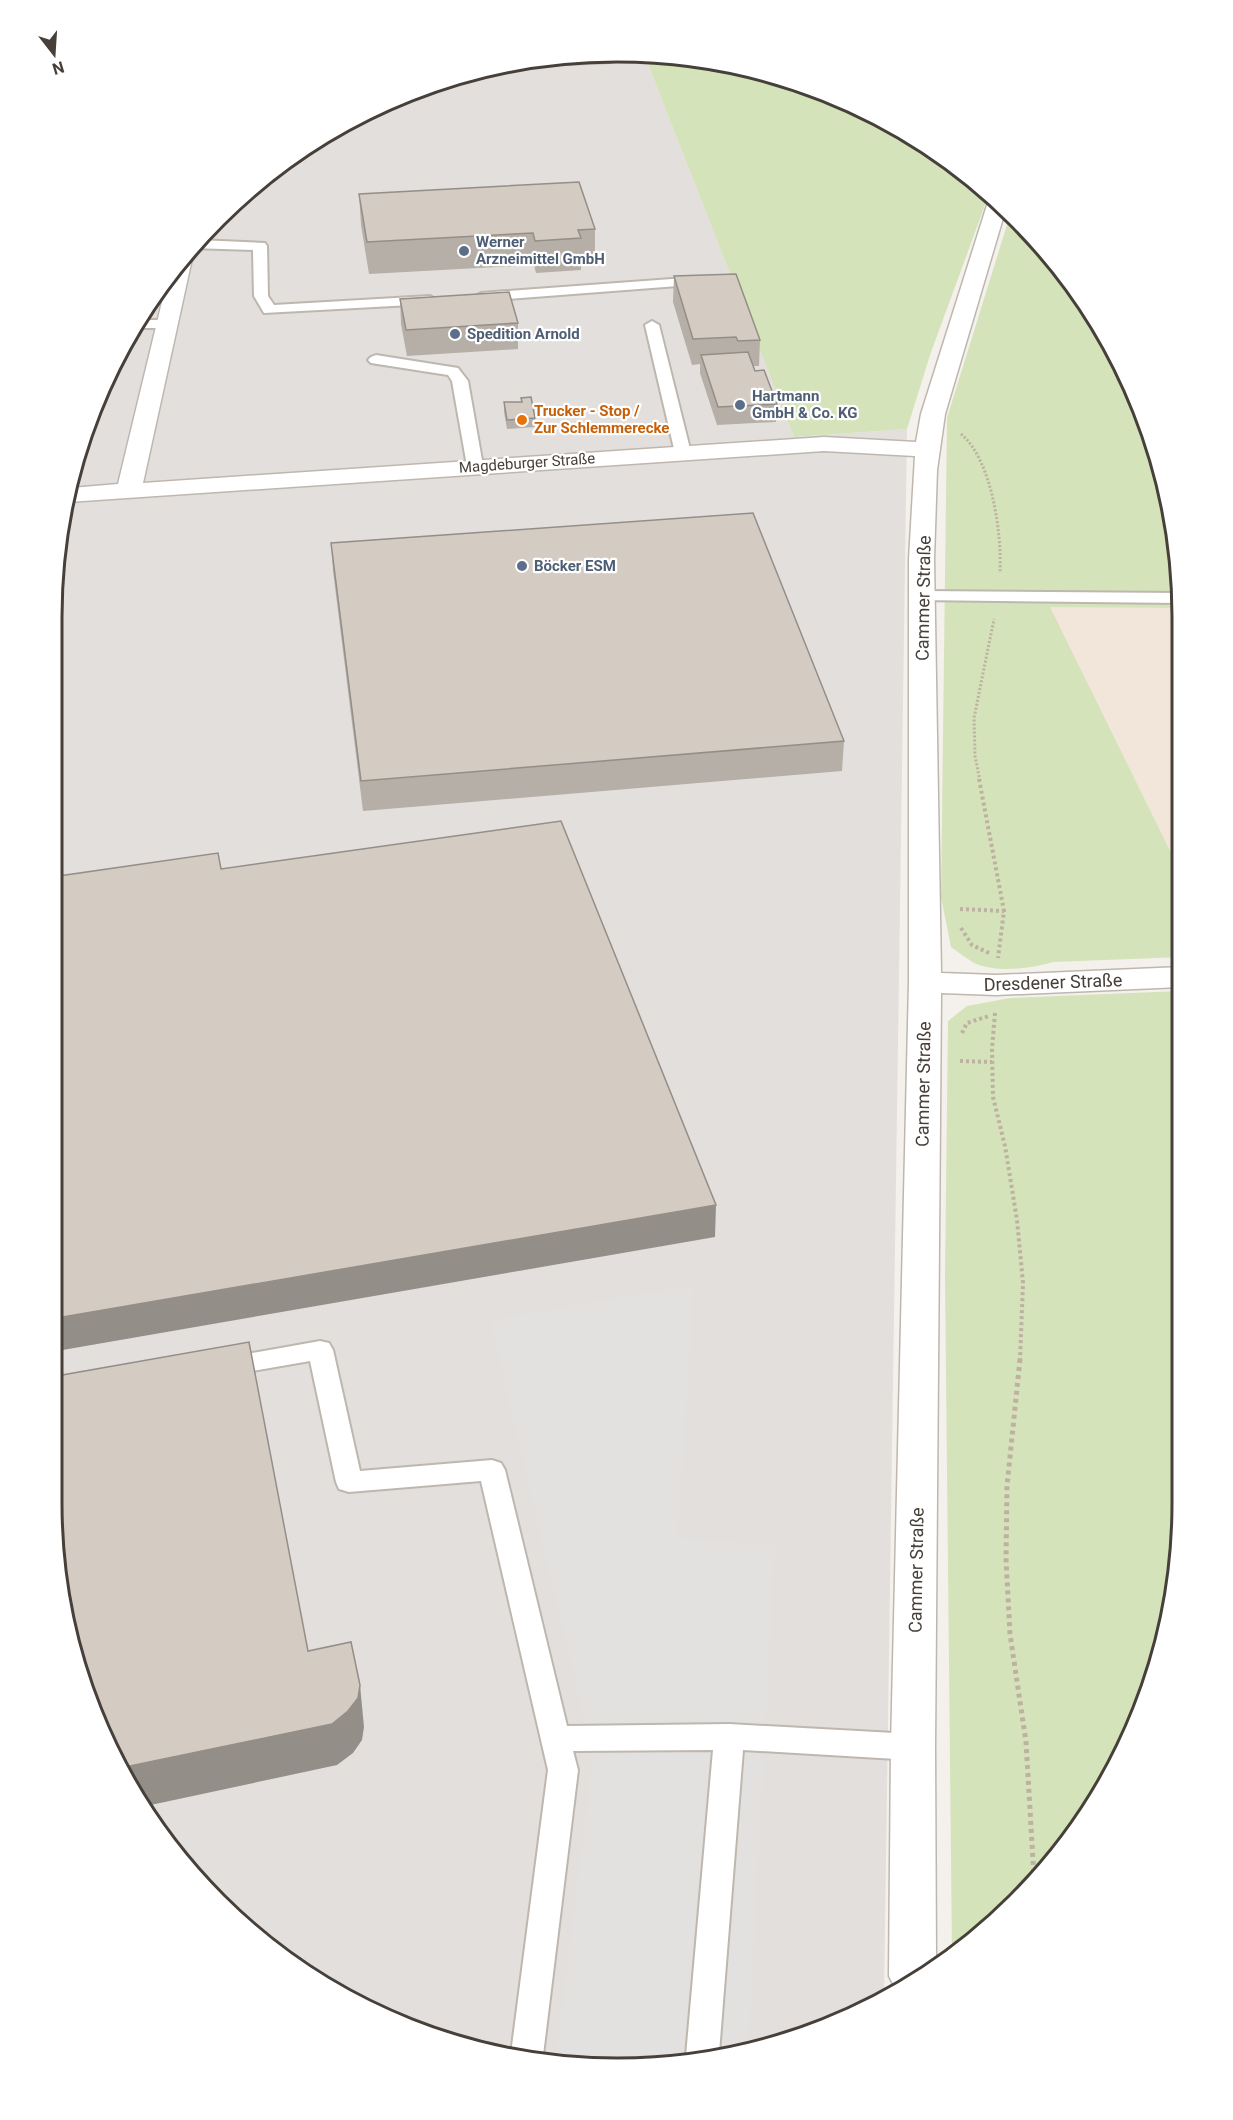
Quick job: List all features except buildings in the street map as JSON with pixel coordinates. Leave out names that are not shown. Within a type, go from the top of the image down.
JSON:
[{"type":"street","name":"Cammer Straße","points":[[913,1972],[913,1747],[925,982],[922,906],[922,596],[925,450],[933,414],[995,211]]},
{"type":"street","points":[[129,491],[166,324],[172,284]]},
{"type":"street","name":"Magdeburger Straße","points":[[75,495],[824,444],[925,450]]},
{"type":"street","name":"Dresdener Straße","points":[[925,982],[997,985],[1172,977]]},
{"type":"lane","points":[[205,244],[260,246],[261,296],[269,310],[445,299]]},
{"type":"lane","points":[[468,297],[699,281]]},
{"type":"lane","points":[[145,324],[166,324]]},
{"type":"lane","points":[[652,325],[683,453]]},
{"type":"lane","points":[[376,360],[453,371],[460,381],[475,466]]},
{"type":"lane","points":[[922,596],[1171,598]]},
{"type":"lane","points":[[203,1371],[320,1350],[349,1482],[492,1470],[563,1770],[527,2051]]},
{"type":"lane","points":[[556,1739],[729,1737],[913,1747]]},
{"type":"lane","points":[[702,2052],[729,1737]]},
{"type":"path","points":[[933,414],[966,438],[979,455],[991,500],[1002,564],[974,718],[975,756],[1004,911],[992,1048],[993,1097],[1005,1146],[1017,1220],[1023,1283],[1022,1337],[1007,1486],[1006,1559],[1010,1634],[1026,1742],[1034,1869]]},
{"type":"path","points":[[922,906],[1004,911]]},
{"type":"path","points":[[961,909],[961,917]]},
{"type":"path","points":[[960,925],[967,942],[978,951],[997,985]]},
{"type":"path","points":[[961,1038],[967,1023],[997,985]]},
{"type":"path","points":[[960,1053],[960,1061]]},
{"type":"shaded area","points":[[580,63],[647,63],[794,437],[907,429],[884,1989],[829,2016],[795,2029],[760,2040],[689,2054],[653,2057],[580,2057],[544,2054],[473,2040],[404,2016],[339,1984],[279,1944],[224,1896],[176,1841],[136,1781],[104,1716],[80,1647],[66,1576],[62,1504],[62,616],[66,544],[80,473],[104,404],[119,371],[155,308],[199,251],[224,224],[279,176],[339,136],[404,104],[438,91],[508,72]]},
{"type":"shaded area","points":[[1049,606],[1172,608],[1172,855]]},
{"type":"shaded area","points":[[694,1285],[677,1538],[775,1545],[748,2043],[689,2054],[653,2057],[556,2055],[593,1757],[490,1320]]},
{"type":"green space","points":[[647,63],[725,72],[760,80],[829,104],[894,136],[925,155],[986,203],[930,355],[907,429],[794,437]]},
{"type":"green space","points":[[1008,223],[1057,279],[1097,339],[1129,404],[1142,438],[1161,508],[1167,544],[1172,608],[1050,607],[1172,855],[1172,957],[1053,962],[1034,967],[1003,969],[974,963],[951,947],[941,897],[947,418]]},
{"type":"green space","points":[[1172,991],[1172,1504],[1170,1540],[1167,1576],[1153,1647],[1129,1716],[1097,1781],[1078,1812],[1034,1869],[1009,1896],[952,1945],[945,1276],[948,1021],[967,1006],[1010,998]]},
{"type":"place","name":"Werner Arzneimittel GmbH","points":[[464,251]]},
{"type":"place","name":"Spedition Arnold","points":[[455,334]]},
{"type":"place","name":"Hartmann GmbH & Co. KG","points":[[740,405]]},
{"type":"place","name":"Trucker - Stop / Zur Schlemmerecke","points":[[522,420]]},
{"type":"place","name":"Böcker ESM","points":[[522,566]]}]
